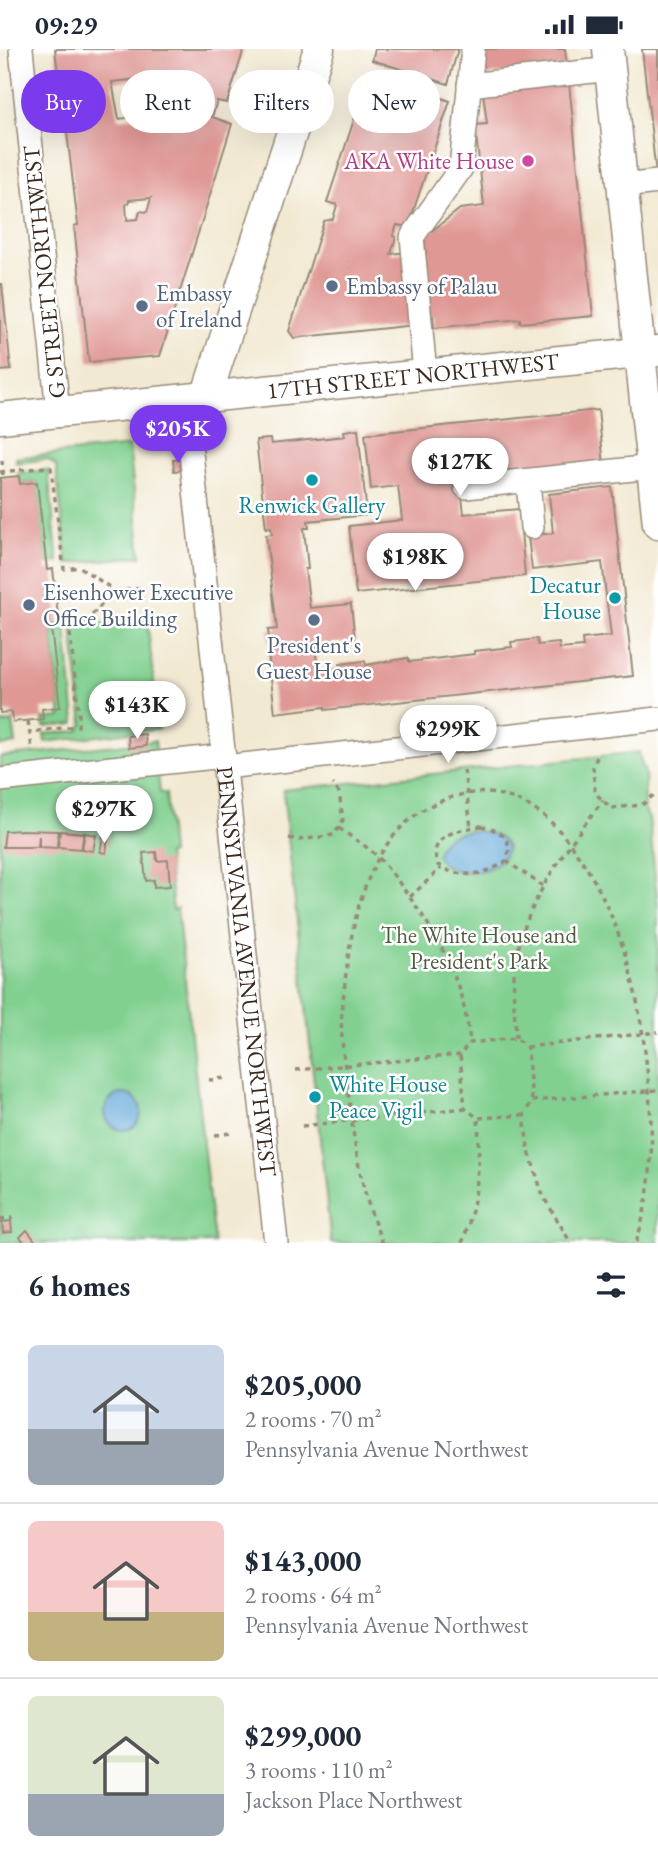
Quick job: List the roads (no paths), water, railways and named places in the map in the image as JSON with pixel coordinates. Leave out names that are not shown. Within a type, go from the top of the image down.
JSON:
[{"type":"main road","name":"PENNSYLVANIA AVENUE NORTHWEST","points":[[206,397],[320,49]]},
{"type":"main road","points":[[610,59],[623,186],[649,352],[652,467],[657,511]]},
{"type":"main road","name":"17TH STREET NORTHWEST","points":[[0,418],[649,352]]},
{"type":"street","name":"G STREET NORTHWEST","points":[[21,49],[58,412]]},
{"type":"street","points":[[425,373],[412,237],[461,168],[473,49]]},
{"type":"street","points":[[469,85],[610,59]]},
{"type":"street","points":[[623,186],[658,182]]},
{"type":"street","name":"PENNSYLVANIA AVENUE NORTHWEST","points":[[206,397],[189,435],[275,1243]]},
{"type":"street","points":[[466,487],[652,467]]},
{"type":"street","points":[[528,481],[532,527]]},
{"type":"street","points":[[0,780],[224,762],[658,719]]},
{"type":"water","points":[[470,831],[486,832],[501,839],[507,847],[503,857],[496,864],[475,872],[452,869],[437,855],[438,849],[444,840]]},
{"type":"water","points":[[123,1094],[136,1099],[141,1112],[136,1125],[123,1130],[110,1125],[105,1112],[110,1099]]},
{"type":"place","name":"AKA White House","points":[[528,161]]},
{"type":"place","name":"Embassy of Palau","points":[[332,286]]},
{"type":"place","name":"Embassy of Ireland","points":[[142,306]]},
{"type":"place","name":"Renwick Gallery","points":[[312,480]]},
{"type":"place","name":"Decatur House","points":[[615,598]]},
{"type":"place","name":"Eisenhower Executive Office Building","points":[[29,605]]},
{"type":"place","name":"President's Guest House","points":[[314,620]]},
{"type":"place","name":"White House Peace Vigil","points":[[315,1097]]},
{"type":"park label","name":"The White House and President's Park","points":[[479,948]]}]
